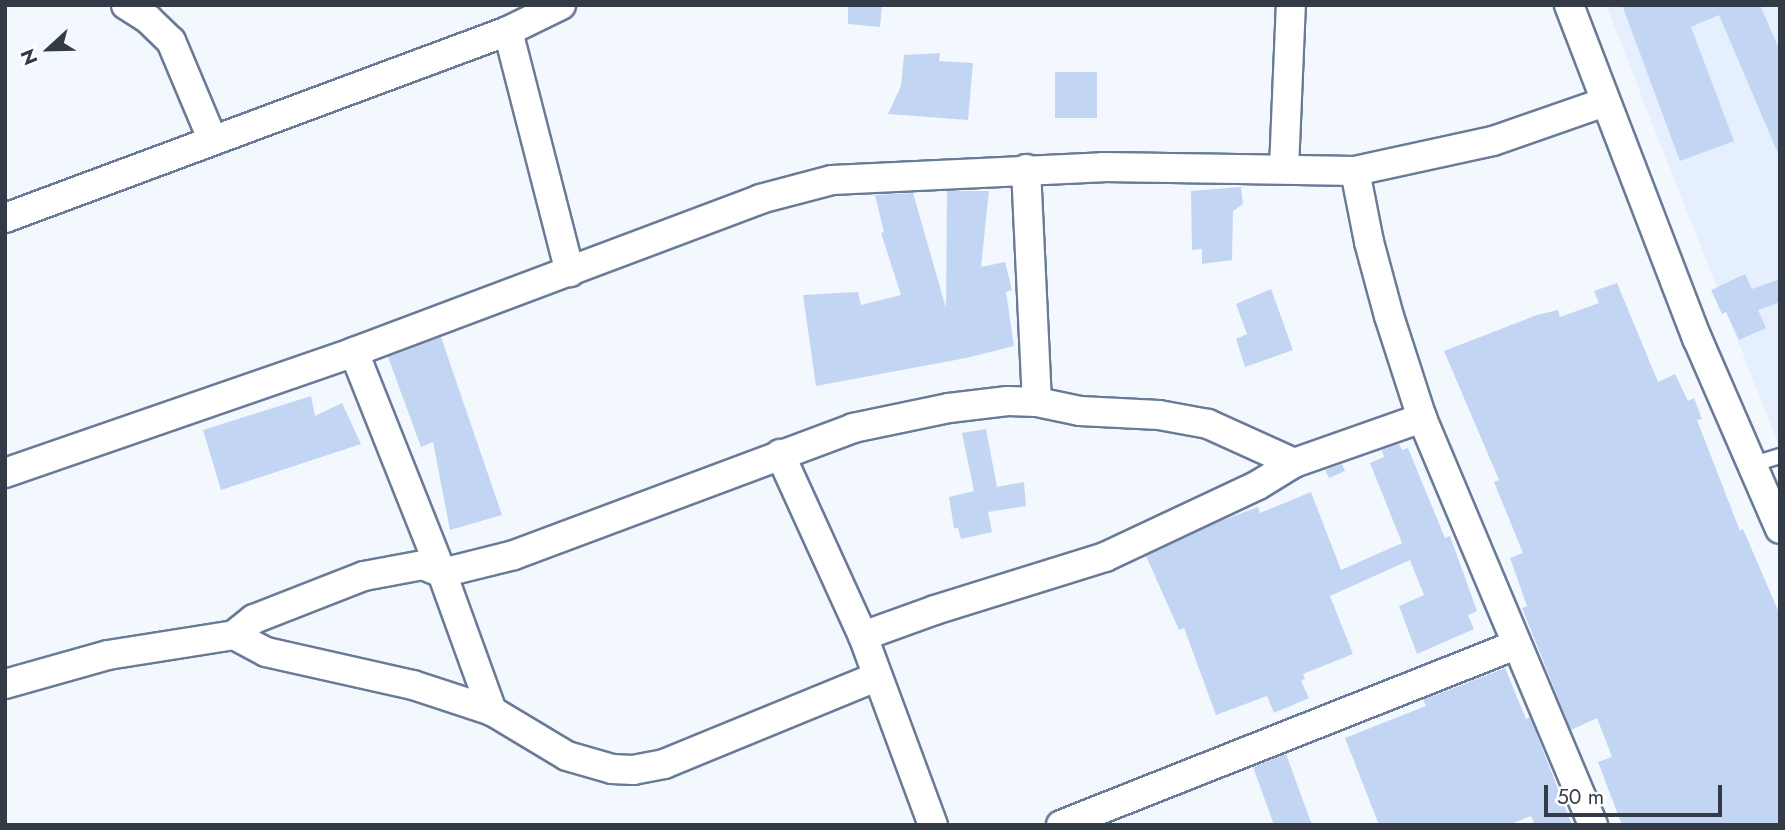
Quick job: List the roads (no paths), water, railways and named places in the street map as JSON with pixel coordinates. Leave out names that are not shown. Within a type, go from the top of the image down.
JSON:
[{"type":"street","points":[[126,5],[148,19],[171,41],[213,141]]},
{"type":"street","points":[[5,218],[508,31],[561,5]]},
{"type":"street","points":[[1284,169],[1291,5]]},
{"type":"street","points":[[1569,5],[1698,338],[1767,460],[1780,529]]},
{"type":"street","points":[[508,31],[570,272]]},
{"type":"street","points":[[5,473],[354,352],[760,199],[832,180],[1027,169],[1355,171],[1493,141],[1605,102]]},
{"type":"street","points":[[1027,169],[1037,402]]},
{"type":"street","points":[[1355,171],[1382,291],[1422,418],[1515,645],[1593,825]]},
{"type":"street","points":[[354,352],[442,573],[492,711]]},
{"type":"street","points":[[5,684],[108,655],[234,635],[254,619],[363,576],[423,565],[442,573],[514,555],[853,428],[949,408],[1008,401],[1037,402],[1080,411],[1158,415],[1208,424],[1294,463]]},
{"type":"street","points":[[863,636],[935,610],[1105,558],[1258,485],[1294,463],[1422,418]]},
{"type":"street","points":[[780,454],[863,636],[933,825]]},
{"type":"street","points":[[234,635],[266,653],[413,685],[492,711],[567,756],[612,769],[633,770],[664,764],[876,677]]},
{"type":"street","points":[[1061,825],[1515,645]]}]
